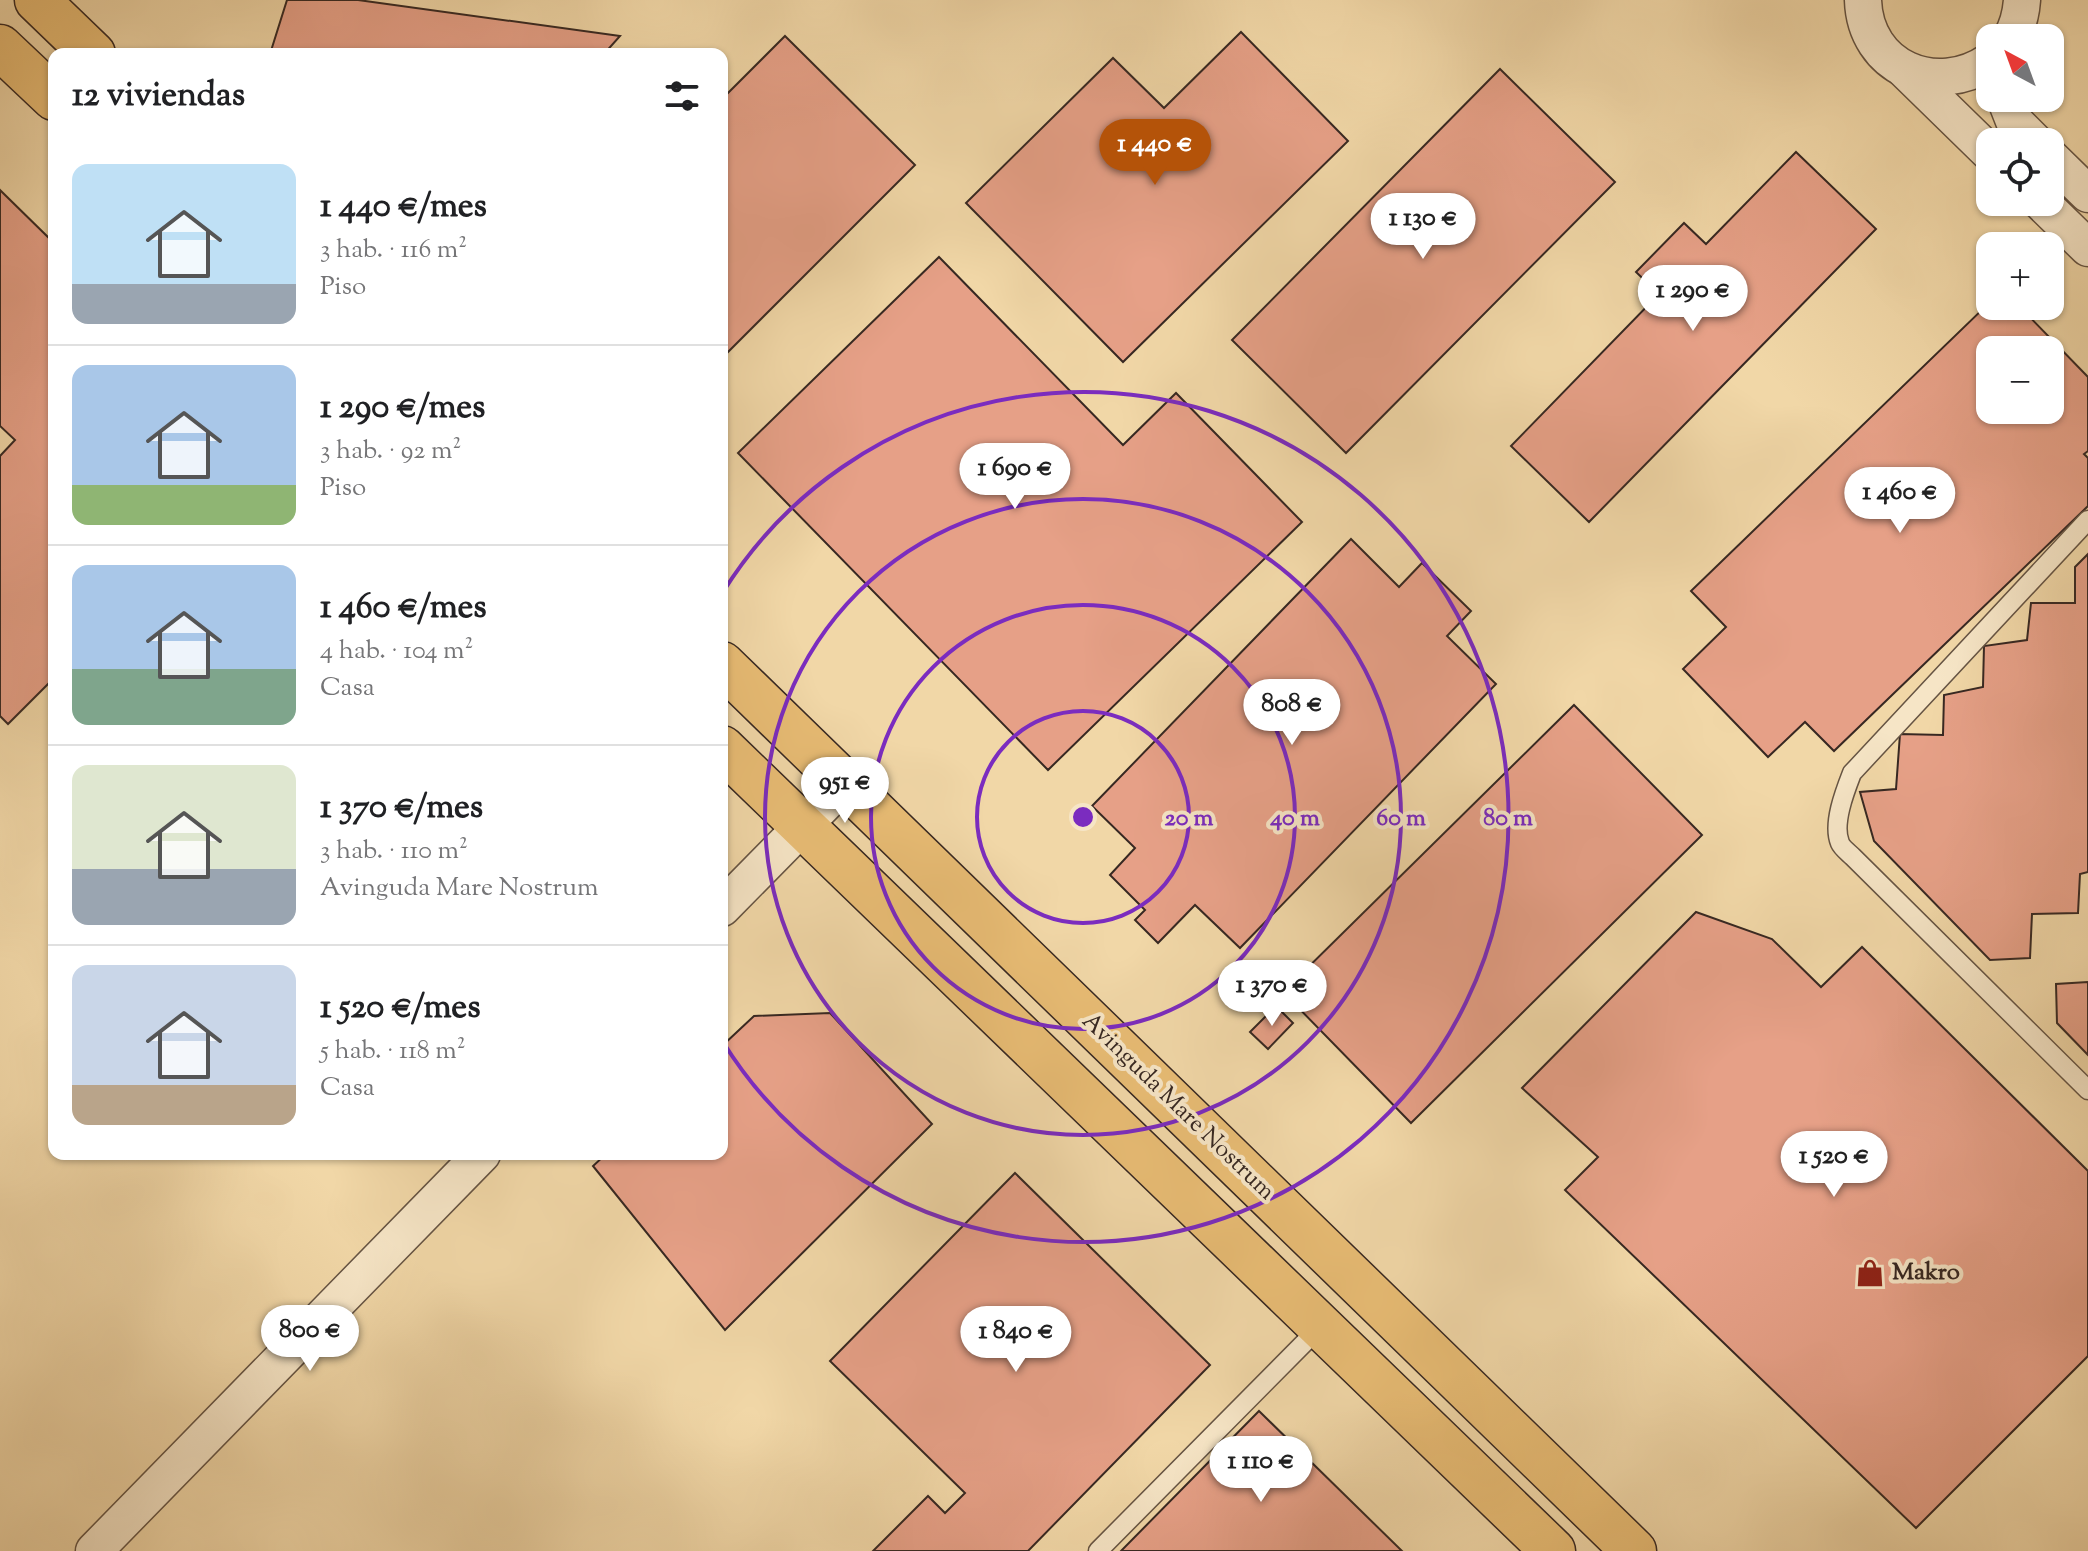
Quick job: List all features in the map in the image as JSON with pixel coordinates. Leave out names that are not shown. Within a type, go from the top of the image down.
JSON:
[{"type":"main road","points":[[37,0],[87,48]]},
{"type":"main road","points":[[0,47],[48,92]]},
{"type":"main road","name":"Avinguda Mare Nostrum","points":[[728,670],[1634,1551]]},
{"type":"main road","points":[[728,754],[1553,1551]]},
{"type":"street","points":[[1856,5],[1871,36],[1885,55],[1903,68],[1976,139]]},
{"type":"street","points":[[1903,68],[1927,77],[1952,78],[1976,71]]},
{"type":"street","points":[[2064,171],[2088,194]]},
{"type":"street","points":[[2055,216],[2088,248]]},
{"type":"street","points":[[728,902],[845,783]]},
{"type":"street","points":[[94,1551],[476,1160]]},
{"type":"lane","points":[[2088,520],[1852,773],[1839,815],[1839,829],[1840,843],[1853,857],[2088,1090]]},
{"type":"lane","points":[[1098,1551],[1320,1327]]},
{"type":"building","points":[[287,0],[358,0],[620,36],[609,48],[272,48]]},
{"type":"building","points":[[1241,32],[1348,141],[1123,362],[966,203],[1113,58],[1164,108]]},
{"type":"building","points":[[785,36],[915,165],[728,352],[728,93]]},
{"type":"building","points":[[1500,69],[1615,182],[1346,453],[1232,340]]},
{"type":"building","points":[[1796,152],[1876,229],[1589,522],[1511,446],[1659,294],[1636,272],[1684,223],[1706,244]]},
{"type":"building","points":[[0,190],[48,237],[48,684],[8,724],[0,716],[0,456],[15,440],[0,426]]},
{"type":"building","points":[[939,257],[1123,445],[1176,393],[1302,522],[1048,770],[738,453]]},
{"type":"building","points":[[1976,316],[1976,320],[2033,320],[2048,336],[1976,336],[1976,424],[2064,424],[2064,352],[2088,377],[2088,451],[2084,454],[2088,458],[2088,506],[1834,751],[1805,722],[1768,757],[1683,669],[1726,627],[1691,591]]},
{"type":"building","points":[[1351,539],[1399,587],[1422,563],[1471,611],[1447,636],[1496,684],[1240,948],[1195,905],[1158,943],[1135,920],[1145,910],[1110,875],[1135,848],[1092,806]]},
{"type":"building","points":[[2088,554],[2088,872],[2080,874],[2078,913],[2032,914],[2030,958],[1990,960],[1874,841],[1860,792],[1896,789],[1900,734],[1943,735],[1944,695],[1983,687],[1984,646],[2027,640],[2031,603],[2075,603],[2075,567]]},
{"type":"building","points":[[1574,705],[1702,835],[1411,1123],[1283,992]]},
{"type":"building","name":"Makro","points":[[1696,912],[1772,939],[1821,987],[1862,947],[2088,1171],[2088,1356],[1916,1528],[1565,1190],[1598,1157],[1522,1088]]},
{"type":"building","points":[[2088,982],[2088,1055],[2057,1023],[2056,984]]},
{"type":"building","points":[[1276,1006],[1293,1023],[1268,1049],[1250,1032]]},
{"type":"building","points":[[830,1013],[932,1124],[725,1330],[593,1166],[600,1160],[728,1160],[728,1040],[754,1016]]},
{"type":"building","points":[[1015,1173],[1210,1365],[1028,1551],[873,1551],[928,1496],[945,1513],[965,1493],[830,1361]]},
{"type":"building","points":[[1259,1411],[1402,1551],[1121,1551]]},
{"type":"place","name":"Makro","points":[[1870,1273]]}]
